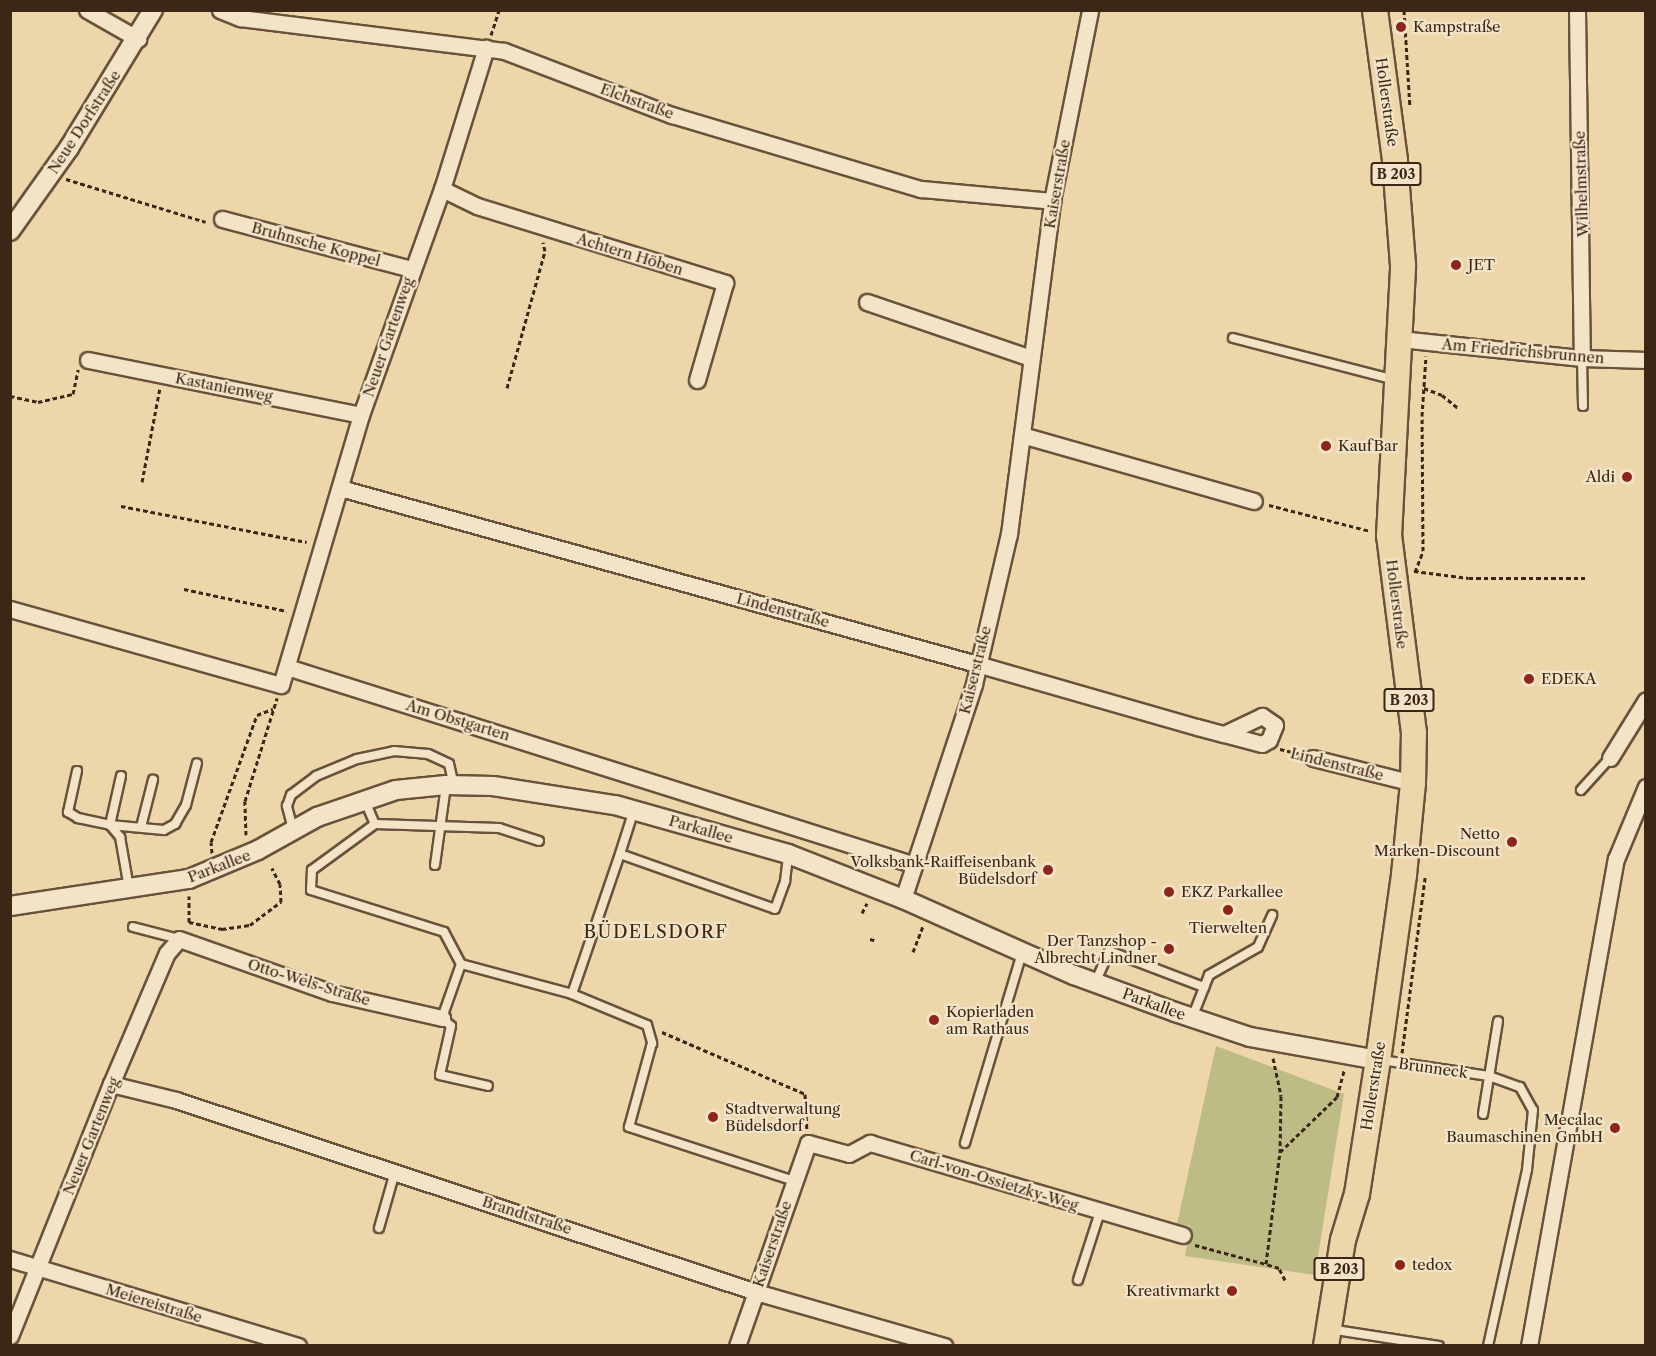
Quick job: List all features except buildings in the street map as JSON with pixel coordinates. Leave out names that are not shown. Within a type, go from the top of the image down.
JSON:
[{"type":"main road","name":"Hollerstraße","points":[[1336,1341],[1343,1240],[1357,1194],[1378,1060],[1404,875],[1413,783],[1414,734],[1391,570],[1389,536],[1403,265],[1396,172],[1375,10]]},
{"type":"street","points":[[87,10],[138,39]]},
{"type":"street","name":"Neue Dorfstraße","points":[[10,231],[138,39],[153,10]]},
{"type":"street","name":"Elchstraße","points":[[220,10],[240,18],[504,51],[672,115],[921,189],[1052,201]]},
{"type":"street","name":"Kaiserstraße","points":[[903,898],[977,664],[1009,534],[1052,201],[1090,10]]},
{"type":"street","name":"Wilhelmstraße","points":[[1577,10],[1582,358]]},
{"type":"street","name":"Neuer Gartenweg","points":[[286,667],[361,415],[441,189],[486,48]]},
{"type":"street","name":"Achtern Höben","points":[[441,189],[477,206],[725,283],[697,380]]},
{"type":"street","name":"Bruhnsche Koppel","points":[[222,219],[411,269]]},
{"type":"street","points":[[867,302],[1031,358]]},
{"type":"street","name":"Am Friedrichsbrunnen","points":[[1400,339],[1582,358],[1646,360]]},
{"type":"street","name":"Kastanienweg","points":[[88,360],[361,415]]},
{"type":"street","points":[[1022,435],[1254,501]]},
{"type":"street","name":"Lindenstraße","points":[[340,488],[1262,744]]},
{"type":"street","points":[[10,609],[281,685],[286,667]]},
{"type":"street","name":"Am Obstgarten","points":[[286,667],[915,865]]},
{"type":"street","points":[[1610,758],[1646,700]]},
{"type":"street","points":[[1224,734],[1262,716],[1275,725],[1269,740],[1262,744]]},
{"type":"street","name":"Lindenstraße","points":[[1313,758],[1413,783]]},
{"type":"street","name":"Parkallee","points":[[10,906],[189,879],[364,800],[396,790],[450,785],[493,786],[634,810],[788,854],[903,898],[1095,983],[1192,1018],[1270,1041],[1348,1057],[1378,1060]]},
{"type":"street","points":[[1529,1346],[1616,859],[1646,787]]},
{"type":"street","name":"Neuer Gartenweg","points":[[10,1336],[111,1083],[167,953],[178,939]]},
{"type":"street","name":"Otto-Wels-Straße","points":[[178,939],[332,993],[442,1018]]},
{"type":"street","name":"Brandtstraße","points":[[111,1083],[176,1100],[756,1292],[944,1346]]},
{"type":"street","name":"Kaiserstraße","points":[[737,1346],[808,1143]]},
{"type":"street","name":"Carl-von-Ossietzky-Weg","points":[[808,1143],[849,1154],[870,1143],[1183,1235]]},
{"type":"street","name":"Meiereistraße","points":[[10,1259],[298,1346]]},
{"type":"lane","points":[[1233,339],[1397,381]]},
{"type":"lane","points":[[1582,358],[1583,406]]},
{"type":"lane","points":[[293,831],[287,806],[291,795],[316,776],[357,759],[394,751],[428,754],[449,764],[450,785],[435,865]]},
{"type":"lane","points":[[1581,790],[1610,758]]},
{"type":"lane","points":[[77,771],[68,812],[78,818],[110,825],[164,830],[175,824],[186,805],[197,763]]},
{"type":"lane","points":[[110,825],[121,776]]},
{"type":"lane","points":[[141,827],[153,780]]},
{"type":"lane","points":[[364,800],[375,824]]},
{"type":"lane","points":[[572,994],[634,810]]},
{"type":"lane","points":[[539,841],[500,828],[375,824],[312,870],[311,890],[444,932],[461,964],[572,994],[647,1025],[652,1043],[629,1127],[794,1181]]},
{"type":"lane","points":[[110,825],[120,837],[129,889]]},
{"type":"lane","points":[[620,854],[775,909],[785,881],[788,854]]},
{"type":"lane","points":[[1192,1018],[1209,975],[1258,947],[1272,915]]},
{"type":"lane","points":[[133,927],[178,939]]},
{"type":"lane","points":[[1095,983],[1109,951],[1204,987]]},
{"type":"lane","points":[[965,1143],[1022,952]]},
{"type":"lane","points":[[461,964],[442,1018],[451,1026],[440,1075],[488,1086]]},
{"type":"lane","points":[[1483,1114],[1498,1021]]},
{"type":"lane","name":"Brunneck","points":[[1378,1060],[1489,1076],[1520,1087],[1533,1110],[1527,1170],[1488,1346]]},
{"type":"lane","points":[[379,1228],[395,1172]]},
{"type":"lane","points":[[1078,1280],[1100,1212]]},
{"type":"lane","points":[[1336,1341],[1439,1346]]},
{"type":"path","points":[[486,48],[499,10]]},
{"type":"path","points":[[50,174],[209,223],[222,219]]},
{"type":"path","points":[[507,388],[545,251],[539,225]]},
{"type":"path","points":[[10,396],[38,402],[73,394],[80,358],[88,360]]},
{"type":"path","points":[[142,482],[162,375]]},
{"type":"path","points":[[1423,388],[1442,395],[1458,408]]},
{"type":"path","points":[[1254,501],[1389,536]]},
{"type":"path","points":[[121,506],[323,546]]},
{"type":"path","points":[[1391,570],[1469,578],[1585,578]]},
{"type":"path","points":[[184,589],[303,614]]},
{"type":"path","points":[[247,834],[243,820],[245,801],[281,685]]},
{"type":"path","points":[[214,869],[211,842],[255,720],[257,715],[273,709]]},
{"type":"path","name":"Lindenstraße","points":[[1262,744],[1313,758]]},
{"type":"path","points":[[189,879],[189,922],[222,929],[250,925],[281,902],[280,884],[272,868]]},
{"type":"path","points":[[913,952],[929,910]]},
{"type":"path","points":[[870,939],[877,941]]},
{"type":"path","points":[[647,1025],[805,1094],[808,1143]]},
{"type":"path","points":[[1266,1264],[1280,1152],[1281,1096],[1270,1041]]},
{"type":"path","points":[[1280,1152],[1337,1097],[1348,1057]]},
{"type":"path","points":[[1183,1235],[1196,1246],[1279,1268],[1285,1280]]},
{"type":"shaded area","points":[[1216,1046],[1344,1094],[1315,1275],[1185,1256],[1191,1226],[1177,1224]]},
{"type":"place","name":"Kampstraße","points":[[1401,27]]},
{"type":"place","name":"JET","points":[[1456,265]]},
{"type":"place","name":"KaufBar","points":[[1326,446]]},
{"type":"place","name":"Aldi","points":[[1627,477]]},
{"type":"place","name":"EDEKA","points":[[1529,679]]},
{"type":"place","name":"Netto Marken-Discount","points":[[1512,842]]},
{"type":"place","name":"Volksbank-Raiffeisenbank Büdelsdorf","points":[[1048,870]]},
{"type":"place","name":"EKZ Parkallee","points":[[1169,892]]},
{"type":"place","name":"Tierwelten","points":[[1228,910]]},
{"type":"place","name":"Der Tanzshop - Albrecht Lindner","points":[[1169,949]]},
{"type":"place","name":"Kopierladen am Rathaus","points":[[934,1020]]},
{"type":"place","name":"Stadtverwaltung Büdelsdorf","points":[[713,1117]]},
{"type":"place","name":"Mecalac Baumaschinen GmbH","points":[[1615,1128]]},
{"type":"place","name":"tedox","points":[[1400,1265]]},
{"type":"place","name":"Kreativmarkt","points":[[1232,1291]]},
{"type":"district","name":"BÜDELSDORF","points":[[656,932]]}]
